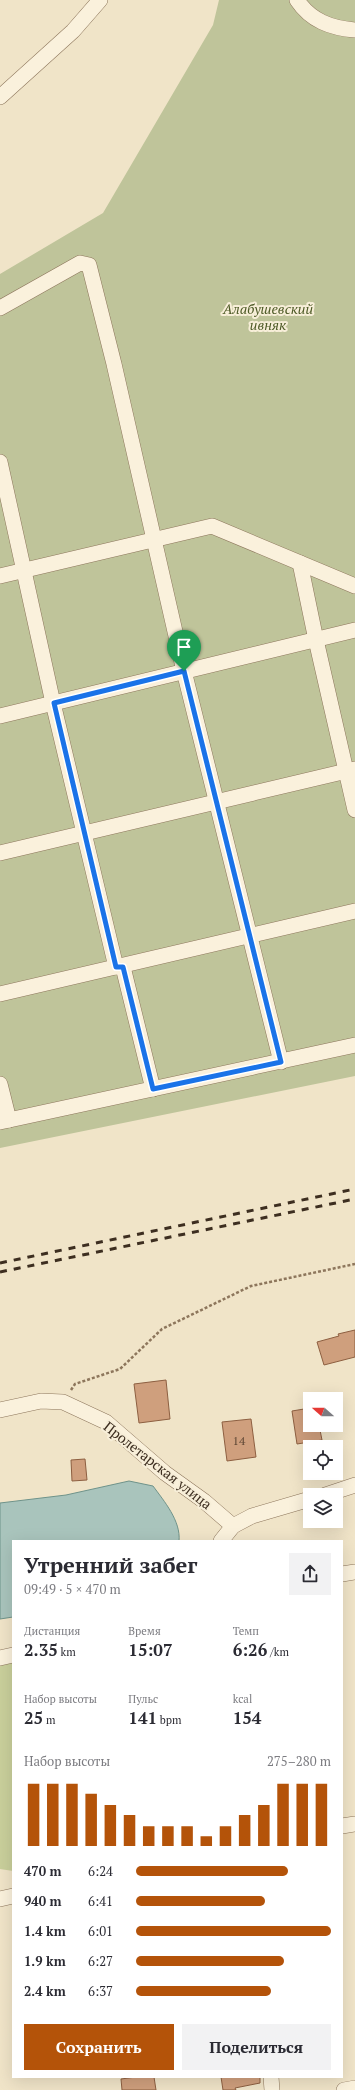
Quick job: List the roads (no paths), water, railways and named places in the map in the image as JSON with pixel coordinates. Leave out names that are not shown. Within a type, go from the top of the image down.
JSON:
[{"type":"street","points":[[0,97],[73,31],[100,0]]},
{"type":"street","points":[[298,0],[306,12],[321,22],[337,29],[355,30]]},
{"type":"street","points":[[0,308],[80,263],[89,265],[155,539],[184,671],[281,1062]]},
{"type":"street","points":[[0,462],[23,570],[84,832],[119,967],[153,1089]]},
{"type":"street","points":[[0,576],[212,526],[355,586]]},
{"type":"street","points":[[300,563],[316,640],[351,770],[355,810]]},
{"type":"street","points":[[0,716],[355,630]]},
{"type":"street","points":[[0,853],[351,770]]},
{"type":"street","points":[[0,994],[355,911]]},
{"type":"street","points":[[0,1084],[4,1121],[355,1045]]},
{"type":"street","name":"Пролетарская улица","points":[[0,1410],[41,1401],[63,1402],[106,1422],[165,1473],[204,1501],[233,1526]]},
{"type":"street","points":[[343,1489],[355,1485]]},
{"type":"street","points":[[222,1540],[233,1526],[252,1516],[303,1501]]},
{"type":"street","points":[[343,1574],[355,1572]]},
{"type":"street","points":[[0,1658],[12,1655]]},
{"type":"street","points":[[343,1826],[355,1824]]},
{"type":"street","points":[[0,1899],[12,1896]]},
{"type":"street","points":[[271,2078],[272,2090]]},
{"type":"street","points":[[344,2090],[355,2088]]},
{"type":"water","points":[[129,1481],[153,1486],[175,1519],[179,1540],[12,1540],[12,1617],[0,1619],[0,1503],[66,1495]]},
{"type":"railway","points":[[0,1263],[355,1189]]},
{"type":"railway","points":[[0,1272],[355,1199]]},
{"type":"park label","name":"Алабушевский ивняк","points":[[268,316]]}]
